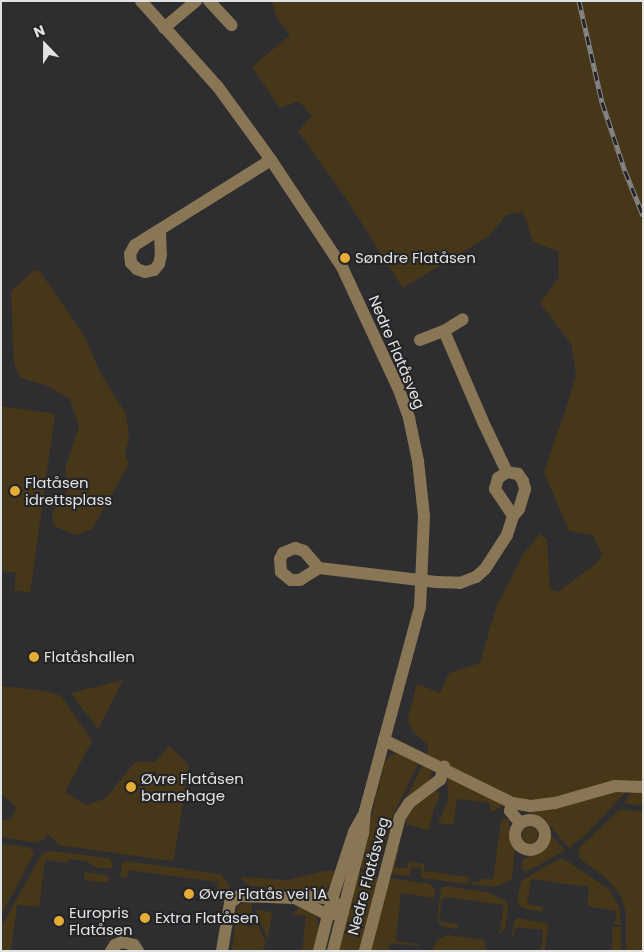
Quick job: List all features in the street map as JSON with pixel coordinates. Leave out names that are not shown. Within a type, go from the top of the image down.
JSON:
[{"type":"street","name":"Nedre Flatåsveg","points":[[141,1],[218,87],[271,160],[342,268],[372,330],[409,418],[418,461],[424,516],[423,580],[420,607],[365,811],[354,832],[352,855],[343,887],[343,912],[333,951]]},
{"type":"street","points":[[164,28],[196,1]]},
{"type":"street","points":[[209,1],[231,26]]},
{"type":"street","points":[[160,231],[271,160]]},
{"type":"street","name":"Nedre Flatåsveg","points":[[420,340],[444,331],[463,319]]},
{"type":"street","points":[[444,331],[484,424],[508,472]]},
{"type":"street","points":[[319,568],[423,580],[460,582],[476,577],[485,569],[507,535],[513,516],[519,509],[525,489],[518,474],[508,472],[498,478],[495,489],[513,516]]},
{"type":"street","points":[[384,740],[444,767],[512,803],[531,806],[547,804],[615,786],[643,787]]},
{"type":"street","name":"Nedre Flatåsveg","points":[[365,951],[400,817],[408,803],[440,780],[444,767]]},
{"type":"street","points":[[512,803],[510,811],[520,823]]},
{"type":"street","name":"Nedre Flatåsveg","points":[[319,951],[332,899],[343,887]]},
{"type":"street","points":[[222,951],[228,909],[233,899],[247,895],[294,898],[308,896],[332,899],[343,912]]},
{"type":"street","points":[[294,898],[328,914],[343,912]]},
{"type":"street","points":[[111,951],[115,945],[122,942],[134,945],[138,951]]},
{"type":"shaded area","points":[[272,1],[643,1],[643,783],[548,800],[517,799],[427,755],[428,745],[413,732],[409,724],[408,717],[417,684],[440,693],[449,673],[480,663],[497,605],[524,553],[540,534],[547,539],[550,589],[558,592],[598,562],[602,554],[593,535],[569,531],[544,472],[576,375],[571,344],[540,303],[559,277],[558,251],[533,242],[523,212],[506,215],[489,236],[403,288],[345,197],[298,131],[312,116],[299,101],[280,108],[252,67],[290,35],[277,18]]},
{"type":"shaded area","points":[[39,270],[83,334],[102,376],[126,414],[129,438],[125,454],[129,464],[92,529],[75,535],[54,526],[52,513],[68,490],[65,469],[79,426],[70,399],[48,386],[21,378],[14,364],[11,291],[33,271]]},
{"type":"shaded area","points":[[1,406],[55,414],[30,593],[14,590],[16,573],[1,571]]},
{"type":"shaded area","points":[[123,680],[98,729],[71,693]]},
{"type":"shaded area","points":[[1,686],[45,691],[61,696],[92,741],[65,792],[86,805],[106,798],[135,762],[155,762],[169,746],[189,765],[174,859],[171,861],[59,845],[48,834],[43,840],[36,843],[1,837],[1,821],[11,819],[16,806],[1,794]]},
{"type":"shaded area","points":[[398,753],[420,760],[393,815],[378,869],[375,871],[360,868],[359,872],[379,878],[360,951],[338,951],[385,761],[392,754]]},
{"type":"shaded area","points":[[424,762],[432,770],[430,780],[403,804]]},
{"type":"shaded area","points":[[450,777],[502,804],[501,807],[491,812],[490,803],[457,799],[453,825],[438,823],[448,801],[447,780]]},
{"type":"shaded area","points":[[433,791],[439,792],[439,800],[434,807],[429,830],[406,824],[405,821],[413,805]]},
{"type":"shaded area","points":[[627,791],[643,791],[643,806],[624,803],[630,794]]},
{"type":"shaded area","points":[[627,791],[586,834],[569,848],[544,819],[521,809],[553,808],[606,793]]},
{"type":"shaded area","points":[[619,810],[643,811],[643,951],[626,951],[626,913],[620,894],[606,878],[578,857],[580,847]]},
{"type":"shaded area","points":[[504,818],[509,820],[510,838],[515,850],[512,879],[493,887],[471,884],[472,881],[480,882],[480,878],[493,880],[501,820]]},
{"type":"shaded area","points":[[527,827],[533,827],[538,832],[536,841],[527,843],[522,838],[522,832]]},
{"type":"shaded area","points":[[550,834],[565,850],[530,870],[523,871],[521,867],[523,859],[542,852],[548,843]]},
{"type":"shaded area","points":[[1,844],[27,847],[34,854],[1,915]]},
{"type":"shaded area","points":[[397,846],[399,848],[395,867],[407,868],[409,861],[424,864],[424,871],[469,877],[468,884],[421,878],[421,868],[411,867],[410,876],[390,874]]},
{"type":"shaded area","points":[[51,851],[109,858],[112,862],[112,867],[108,869],[96,867],[86,861],[68,859],[67,863],[45,860],[39,907],[17,905],[11,951],[1,951],[1,927],[39,859],[43,853]]},
{"type":"shaded area","points":[[564,859],[609,889],[619,907],[621,925],[614,924],[617,911],[587,906],[589,887],[531,879],[527,904],[543,907],[542,912],[521,907],[517,900],[521,881],[557,860]]},
{"type":"shaded area","points":[[126,861],[220,874],[229,884],[229,897],[225,902],[216,901],[218,882],[128,870],[127,878],[122,878],[120,875],[122,864]]},
{"type":"shaded area","points":[[324,871],[336,871],[333,881],[326,888],[310,891],[260,891],[260,887],[250,886],[241,879],[241,877],[288,880]]},
{"type":"shaded area","points":[[85,872],[105,875],[109,877],[108,883],[84,880]]},
{"type":"shaded area","points":[[389,878],[430,884],[435,889],[434,898],[401,893],[396,941],[418,944],[418,946],[390,943],[389,951],[370,951]]},
{"type":"shaded area","points":[[444,886],[487,892],[506,901],[508,906],[505,929],[499,934],[504,905],[446,897],[442,899],[439,919],[442,922],[458,924],[457,929],[441,926],[437,919],[441,889]]},
{"type":"shaded area","points":[[242,903],[252,903],[251,909],[255,917],[249,918],[245,923],[250,928],[256,920],[266,943],[262,951],[232,951],[237,908]]},
{"type":"shaded area","points":[[300,907],[311,912],[317,918],[319,935],[316,951],[302,951],[306,916],[292,914]]},
{"type":"shaded area","points":[[257,910],[272,912],[268,939],[256,913]]},
{"type":"shaded area","points":[[518,918],[548,924],[545,951],[541,951],[543,930],[518,927],[515,929],[514,937],[512,936],[514,922]]},
{"type":"shaded area","points":[[611,927],[621,927],[621,951],[611,950],[613,937]]},
{"type":"shaded area","points":[[447,935],[485,940],[484,945],[488,951],[432,951],[437,940]]},
{"type":"railway","points":[[579,1],[602,102],[625,171],[643,215]]},
{"type":"place","name":"Søndre Flatåsen","points":[[345,258]]},
{"type":"place","name":"Flatåsen idrettsplass","points":[[15,491]]},
{"type":"place","name":"Flatåshallen","points":[[34,657]]},
{"type":"place","name":"Øvre Flatåsen barnehage","points":[[131,787]]},
{"type":"place","name":"Øvre Flatås vei 1A","points":[[189,894]]},
{"type":"place","name":"Extra Flatåsen","points":[[145,918]]},
{"type":"place","name":"Europris Flatåsen","points":[[59,921]]}]
